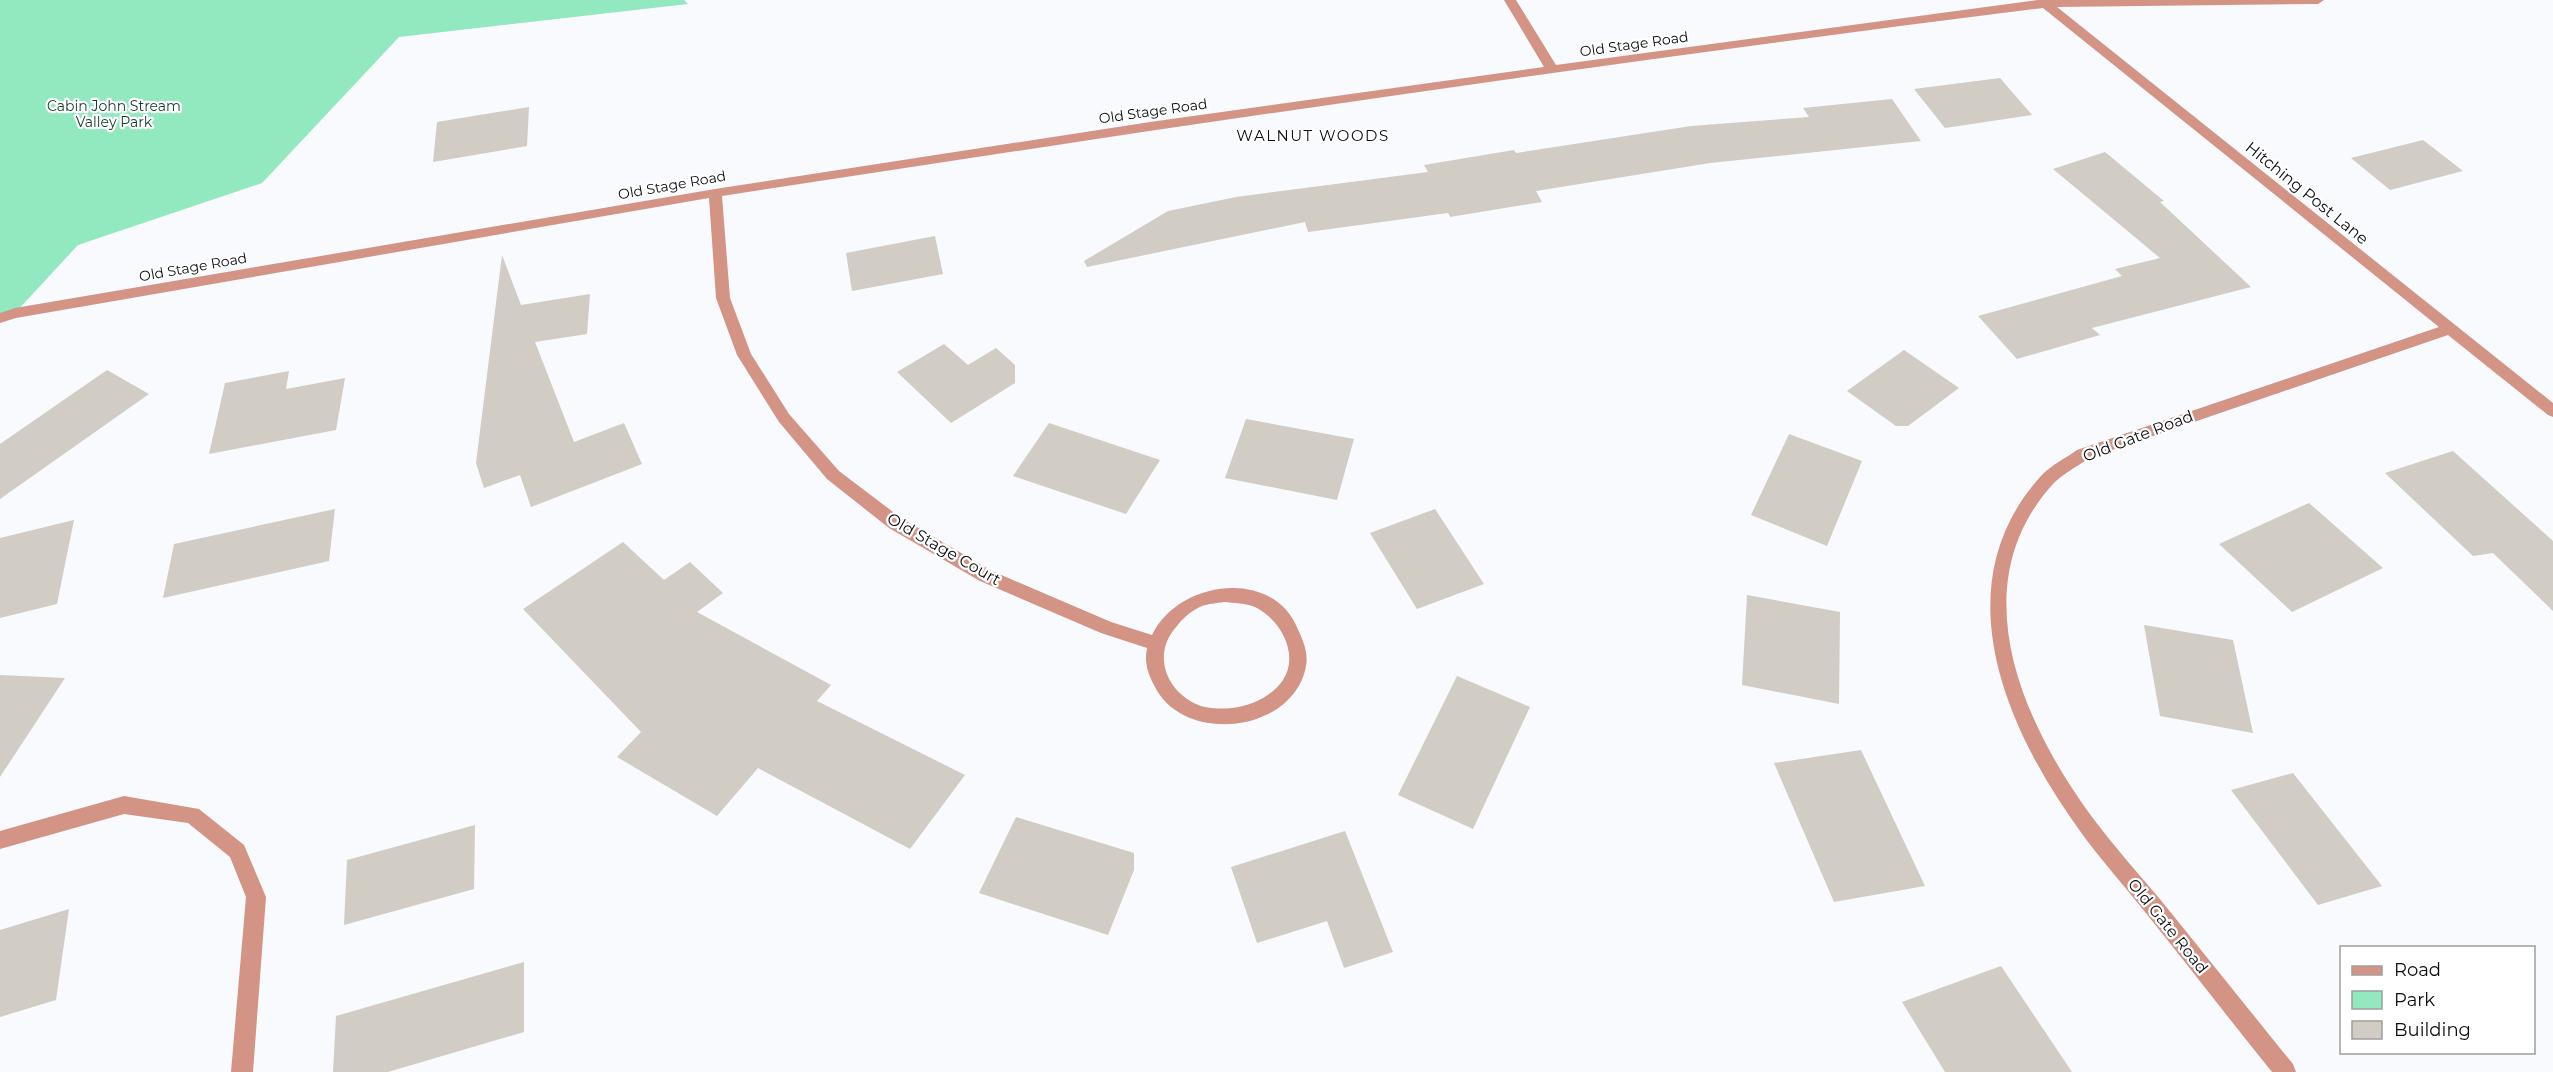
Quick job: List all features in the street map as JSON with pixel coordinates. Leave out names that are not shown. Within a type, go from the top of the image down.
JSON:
[{"type":"street","points":[[1510,0],[1553,71]]},
{"type":"street","name":"Old Stage Road","points":[[0,318],[15,313],[715,193],[1150,126],[1789,36],[2043,2],[2318,0]]},
{"type":"street","name":"Hitching Post Lane","points":[[2043,2],[2553,411]]},
{"type":"street","name":"Old Stage Court","points":[[715,193],[723,298],[744,355],[784,418],[833,475],[895,523],[986,576],[1107,628],[1155,644]]},
{"type":"street","name":"Old Gate Road","points":[[2285,1072],[2079,815],[2045,762],[2011,686],[1996,626],[2000,567],[2009,539],[2047,480],[2083,454],[2450,329]]},
{"type":"street","points":[[1224,595],[1256,600],[1281,615],[1296,638],[1298,666],[1285,691],[1260,711],[1228,718],[1196,713],[1169,696],[1156,671],[1155,644],[1170,619],[1194,602],[1224,595]]},
{"type":"street","points":[[0,840],[124,805],[192,814],[237,851],[256,897],[242,1072]]},
{"type":"green space","name":"Cabin John Stream Valley Park","points":[[0,0],[684,0],[688,4],[399,37],[262,183],[78,245],[15,313],[0,318]]},
{"type":"building","points":[[2000,78],[2032,115],[1945,128],[1914,89]]},
{"type":"building","points":[[1892,99],[1921,141],[1710,163],[1536,191],[1542,202],[1450,217],[1448,213],[1308,232],[1305,222],[1087,267],[1084,261],[1168,211],[1236,197],[1428,172],[1424,165],[1514,150],[1516,153],[1691,126],[1809,117],[1803,108]]},
{"type":"building","points":[[529,107],[527,146],[433,162],[437,122]]},
{"type":"building","points":[[2423,140],[2463,171],[2390,190],[2351,158]]},
{"type":"building","points":[[2105,152],[2164,201],[2160,202],[2251,287],[2092,328],[2100,335],[2017,359],[1978,316],[2122,276],[2115,269],[2160,258],[2053,169]]},
{"type":"building","points":[[935,236],[943,274],[852,291],[846,253]]},
{"type":"building","points":[[502,255],[521,305],[590,294],[587,334],[535,342],[574,442],[624,423],[642,464],[531,507],[520,475],[484,488],[476,463]]},
{"type":"building","points":[[944,344],[968,365],[996,348],[1015,365],[1015,383],[951,423],[897,372]]},
{"type":"building","points":[[1904,350],[1959,388],[1908,426],[1896,426],[1847,391]]},
{"type":"building","points":[[107,370],[149,394],[0,499],[0,444]]},
{"type":"building","points":[[289,371],[286,389],[345,378],[336,430],[209,454],[225,383]]},
{"type":"building","points":[[1246,419],[1354,439],[1337,500],[1225,478]]},
{"type":"building","points":[[1049,423],[1160,460],[1126,514],[1013,476]]},
{"type":"building","points":[[1789,434],[1862,461],[1827,546],[1751,515]]},
{"type":"building","points":[[2453,451],[2553,541],[2553,611],[2493,553],[2473,556],[2385,473]]},
{"type":"building","points":[[2309,503],[2383,568],[2292,612],[2219,544]]},
{"type":"building","points":[[335,509],[329,561],[163,598],[174,544]]},
{"type":"building","points":[[1435,509],[1484,584],[1417,609],[1370,533]]},
{"type":"building","points":[[74,520],[57,604],[0,618],[0,538]]},
{"type":"building","points":[[623,542],[664,580],[690,562],[723,593],[697,612],[831,685],[817,701],[965,775],[910,849],[758,768],[717,816],[617,757],[641,732],[523,609]]},
{"type":"building","points":[[1747,595],[1840,612],[1839,704],[1742,685]]},
{"type":"building","points":[[2144,625],[2233,640],[2253,733],[2160,716]]},
{"type":"building","points":[[0,675],[65,678],[0,777]]},
{"type":"building","points":[[1457,676],[1530,707],[1473,829],[1398,795]]},
{"type":"building","points":[[1861,750],[1925,886],[1834,902],[1774,763]]},
{"type":"building","points":[[2293,773],[2382,886],[2318,905],[2231,790]]},
{"type":"building","points":[[1016,817],[1134,853],[1134,870],[1108,935],[979,893]]},
{"type":"building","points":[[475,825],[474,889],[344,925],[347,860]]},
{"type":"building","points":[[1345,831],[1393,952],[1344,968],[1327,921],[1257,943],[1231,867]]},
{"type":"building","points":[[69,909],[56,1000],[0,1017],[0,930]]},
{"type":"building","points":[[524,962],[524,1032],[388,1072],[333,1072],[336,1016]]},
{"type":"building","points":[[2001,966],[2072,1072],[1945,1072],[1902,1002]]},
{"type":"district","name":"WALNUT WOODS","points":[[1313,135]]}]
